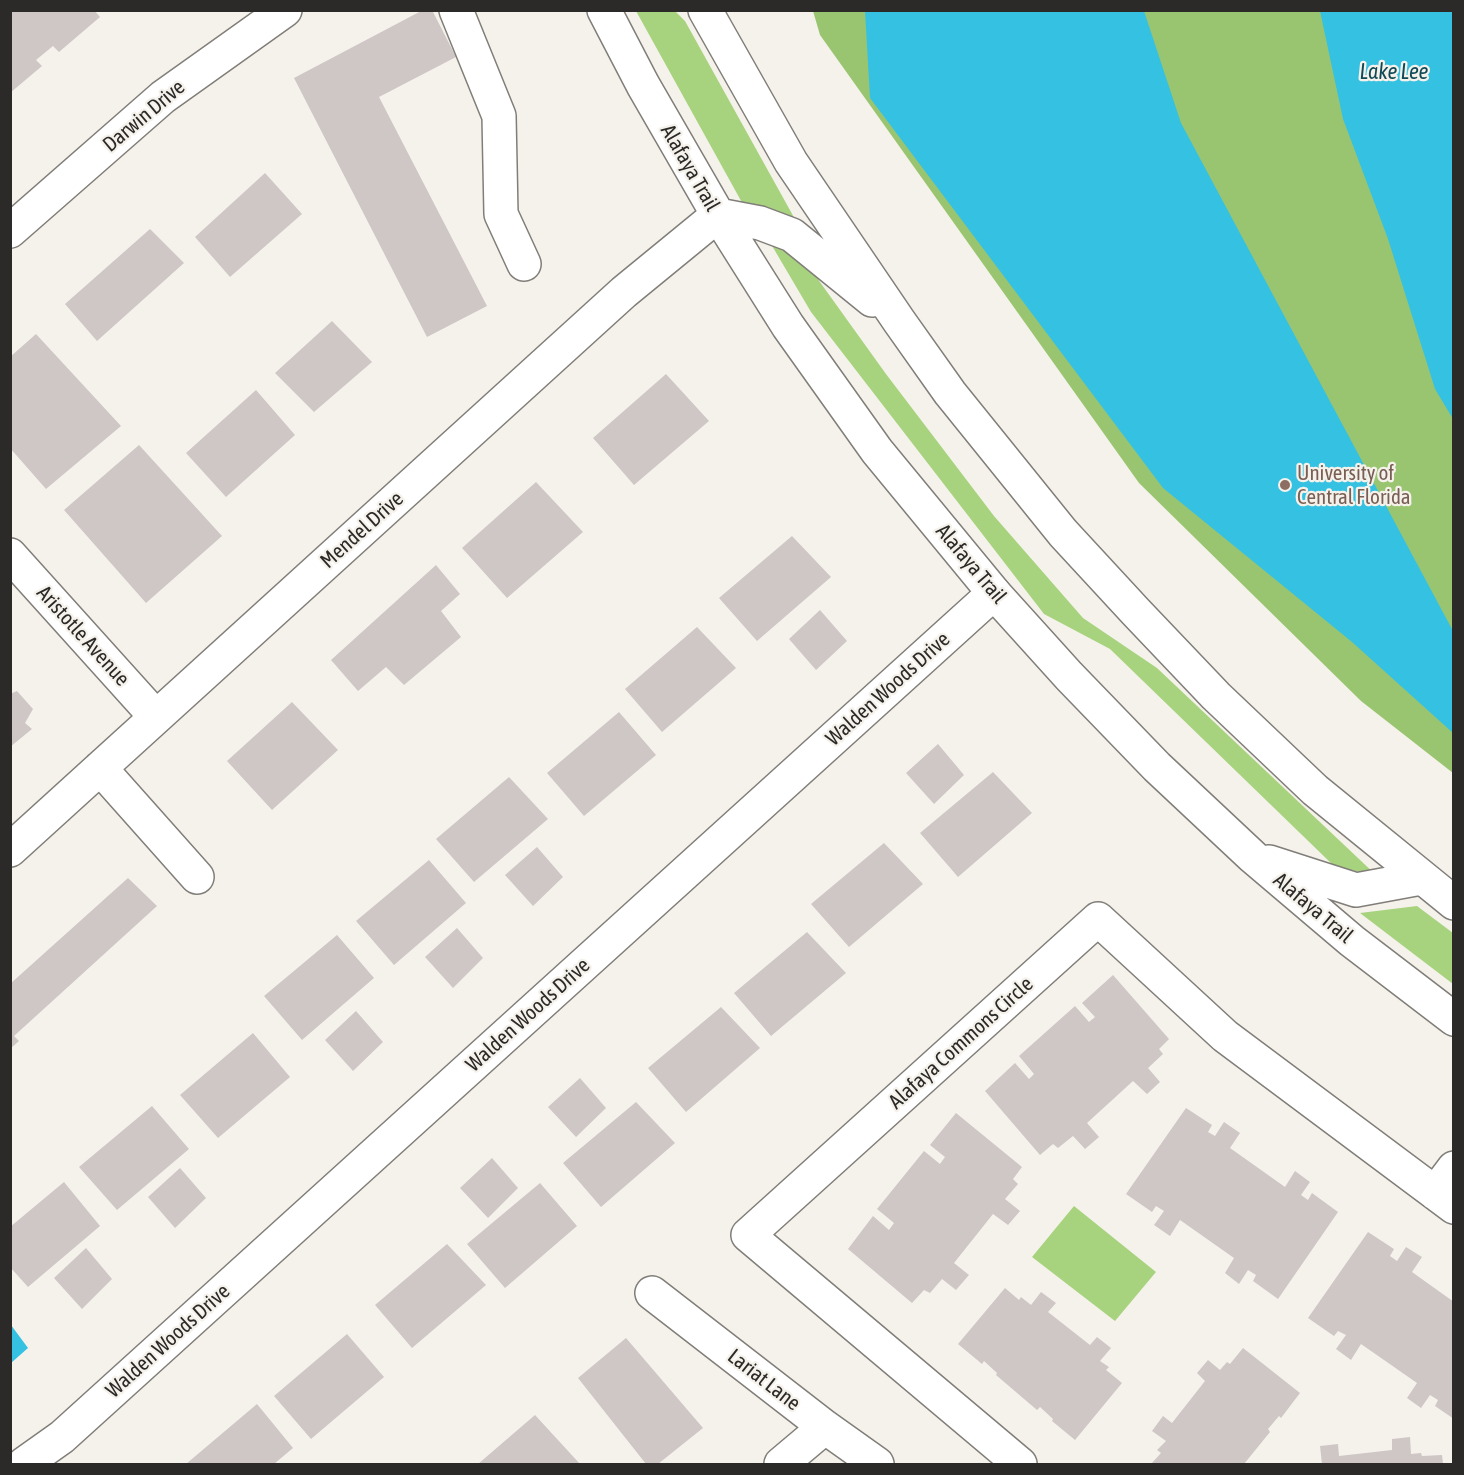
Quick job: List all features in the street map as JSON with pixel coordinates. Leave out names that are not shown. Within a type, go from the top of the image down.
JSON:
[{"type":"main road","name":"Darwin Drive","points":[[10,231],[163,97],[285,10]]},
{"type":"main road","points":[[456,10],[499,116],[501,214],[524,264]]},
{"type":"main road","name":"Alafaya Trail","points":[[604,10],[642,85],[718,215],[788,326],[877,451],[994,592],[1069,676],[1141,750],[1253,857],[1353,941],[1454,1019]]},
{"type":"main road","points":[[705,10],[792,162],[900,321],[950,393],[1063,533],[1216,696],[1316,790],[1454,903]]},
{"type":"main road","points":[[718,215],[760,223],[792,235],[900,321]]},
{"type":"main road","name":"Mendel Drive","points":[[10,850],[624,292],[718,215]]},
{"type":"main road","name":"Aristotle Avenue","points":[[10,555],[156,717]]},
{"type":"main road","name":"Walden Woods Drive","points":[[24,1464],[62,1437],[994,592]]},
{"type":"main road","points":[[100,768],[197,877]]},
{"type":"main road","points":[[1253,857],[1356,890],[1421,878]]},
{"type":"main road","name":"Alafaya Commons Circle","points":[[1020,1464],[748,1235],[1098,919],[1225,1036],[1447,1190]]},
{"type":"main road","name":"Lariat Lane","points":[[652,1293],[825,1427],[877,1464]]},
{"type":"main road","points":[[781,1464],[825,1427]]},
{"type":"green space","points":[[636,11],[675,11],[685,21],[796,221],[745,208]]},
{"type":"green space","name":"University of Central Florida","points":[[813,11],[1453,11],[1453,773],[1361,701],[1139,483],[820,35]]},
{"type":"green space","points":[[768,239],[807,264],[886,374],[994,516],[1083,618],[1157,668],[1377,876],[1334,866],[1110,649],[1044,614],[811,312]]},
{"type":"green space","points":[[1417,906],[1453,933],[1453,984],[1360,913]]},
{"type":"green space","points":[[1074,1206],[1156,1272],[1115,1321],[1032,1257]]},
{"type":"water","points":[[865,11],[1144,11],[1181,123],[1453,631],[1453,733],[1352,642],[1163,488],[870,98]]},
{"type":"water","name":"Lake Lee","points":[[1320,11],[1453,11],[1453,419],[1435,389],[1388,239],[1343,119]]},
{"type":"water","points":[[11,1325],[28,1348],[10,1363]]},
{"type":"building","points":[[10,10],[94,10],[100,17],[59,52],[53,46],[36,60],[42,66],[10,93]]},
{"type":"building","points":[[423,10],[432,10],[456,57],[379,97],[487,306],[427,337],[294,78]]},
{"type":"building","points":[[265,173],[302,214],[230,277],[195,237]]},
{"type":"building","points":[[150,229],[184,263],[97,341],[65,304]]},
{"type":"building","points":[[332,321],[372,362],[314,412],[275,373]]},
{"type":"building","points":[[36,334],[121,426],[46,489],[10,448],[10,357]]},
{"type":"building","points":[[666,374],[709,421],[634,485],[593,438]]},
{"type":"building","points":[[256,390],[295,435],[226,497],[186,453]]},
{"type":"building","points":[[139,445],[222,536],[146,603],[64,510]]},
{"type":"building","points":[[536,482],[583,532],[507,598],[462,548]]},
{"type":"building","points":[[792,536],[831,577],[757,641],[719,598]]},
{"type":"building","points":[[436,565],[460,594],[441,611],[461,637],[404,685],[386,667],[358,691],[331,660]]},
{"type":"building","points":[[820,610],[847,641],[816,670],[789,639]]},
{"type":"building","points":[[697,627],[736,668],[662,732],[625,689]]},
{"type":"building","points":[[17,691],[33,709],[25,723],[32,729],[10,747],[10,694]]},
{"type":"building","points":[[292,702],[338,750],[272,810],[227,761]]},
{"type":"building","points":[[619,712],[656,755],[584,816],[547,773]]},
{"type":"building","points":[[938,744],[964,775],[934,804],[906,773]]},
{"type":"building","points":[[993,772],[1032,813],[958,877],[920,833]]},
{"type":"building","points":[[509,777],[548,819],[474,882],[436,839]]},
{"type":"building","points":[[884,843],[923,884],[849,947],[811,904]]},
{"type":"building","points":[[537,847],[563,877],[533,906],[505,875]]},
{"type":"building","points":[[429,860],[466,903],[394,965],[356,921]]},
{"type":"building","points":[[128,878],[157,906],[14,1036],[19,1041],[10,1049],[10,984]]},
{"type":"building","points":[[457,928],[483,958],[453,988],[425,957]]},
{"type":"building","points":[[807,932],[846,973],[771,1036],[734,993]]},
{"type":"building","points":[[337,935],[374,978],[302,1040],[264,996]]},
{"type":"building","points":[[1113,975],[1169,1039],[1159,1049],[1163,1054],[1148,1068],[1160,1082],[1147,1094],[1133,1081],[1087,1123],[1099,1137],[1085,1149],[1073,1136],[1058,1148],[1053,1144],[1040,1155],[985,1091],[1015,1063],[1029,1079],[1034,1074],[1019,1056],[1075,1006],[1089,1022],[1095,1017],[1082,1003]]},
{"type":"building","points":[[721,1007],[760,1048],[686,1112],[648,1068]]},
{"type":"building","points":[[356,1011],[383,1042],[353,1071],[325,1040]]},
{"type":"building","points":[[253,1033],[290,1077],[218,1138],[180,1095]]},
{"type":"building","points":[[580,1078],[606,1108],[576,1137],[548,1107]]},
{"type":"building","points":[[636,1102],[675,1143],[601,1207],[563,1163]]},
{"type":"building","points":[[152,1106],[189,1149],[117,1210],[79,1167]]},
{"type":"building","points":[[1186,1108],[1212,1125],[1208,1132],[1215,1136],[1224,1122],[1240,1133],[1230,1148],[1285,1187],[1295,1171],[1310,1182],[1301,1195],[1308,1200],[1312,1193],[1338,1212],[1278,1299],[1253,1281],[1256,1275],[1248,1270],[1239,1284],[1225,1273],[1234,1258],[1180,1220],[1170,1236],[1154,1225],[1164,1211],[1156,1206],[1152,1212],[1126,1194]]},
{"type":"building","points":[[956,1113],[1022,1167],[1013,1179],[1018,1184],[1005,1199],[1020,1211],[1008,1225],[993,1214],[954,1263],[969,1275],[956,1290],[942,1279],[930,1293],[924,1290],[912,1303],[848,1249],[873,1216],[889,1230],[894,1223],[877,1209],[924,1151],[940,1164],[945,1157],[930,1145]]},
{"type":"building","points":[[492,1158],[518,1188],[488,1218],[460,1188]]},
{"type":"building","points":[[180,1168],[206,1198],[175,1228],[148,1197]]},
{"type":"building","points":[[64,1182],[100,1226],[28,1287],[10,1267],[10,1227]]},
{"type":"building","points":[[540,1183],[577,1226],[505,1288],[467,1244]]},
{"type":"building","points":[[1368,1232],[1394,1249],[1390,1256],[1397,1261],[1406,1247],[1422,1257],[1412,1272],[1454,1302],[1454,1419],[1435,1406],[1438,1400],[1430,1395],[1421,1408],[1407,1398],[1417,1383],[1361,1344],[1351,1360],[1336,1349],[1346,1335],[1338,1331],[1334,1336],[1308,1318]]},
{"type":"building","points":[[447,1244],[486,1285],[412,1348],[375,1305]]},
{"type":"building","points":[[86,1248],[112,1279],[82,1309],[54,1278]]},
{"type":"building","points":[[1005,1288],[1019,1300],[1021,1297],[1031,1305],[1041,1292],[1056,1303],[1048,1312],[1090,1345],[1097,1337],[1111,1348],[1100,1361],[1109,1367],[1106,1370],[1122,1383],[1075,1440],[1052,1421],[1053,1419],[1040,1407],[1037,1410],[996,1375],[997,1373],[984,1361],[982,1364],[958,1344]]},
{"type":"building","points":[[347,1334],[384,1377],[311,1439],[274,1396]]},
{"type":"building","points":[[626,1338],[703,1428],[658,1464],[646,1464],[578,1378]]},
{"type":"building","points":[[1243,1348],[1300,1393],[1281,1418],[1279,1416],[1268,1429],[1270,1432],[1244,1464],[1151,1464],[1161,1453],[1157,1450],[1166,1441],[1152,1431],[1163,1416],[1172,1423],[1205,1381],[1197,1373],[1208,1360],[1220,1370],[1227,1362],[1230,1364]]},
{"type":"building","points":[[257,1404],[293,1448],[274,1464],[186,1464]]},
{"type":"building","points":[[535,1415],[580,1464],[478,1464]]},
{"type":"building","points":[[1410,1437],[1411,1454],[1442,1455],[1443,1464],[1322,1464],[1320,1446],[1338,1444],[1339,1456],[1392,1450],[1392,1439]]},
{"type":"place","name":"University of Central Florida","points":[[1285,485]]}]
